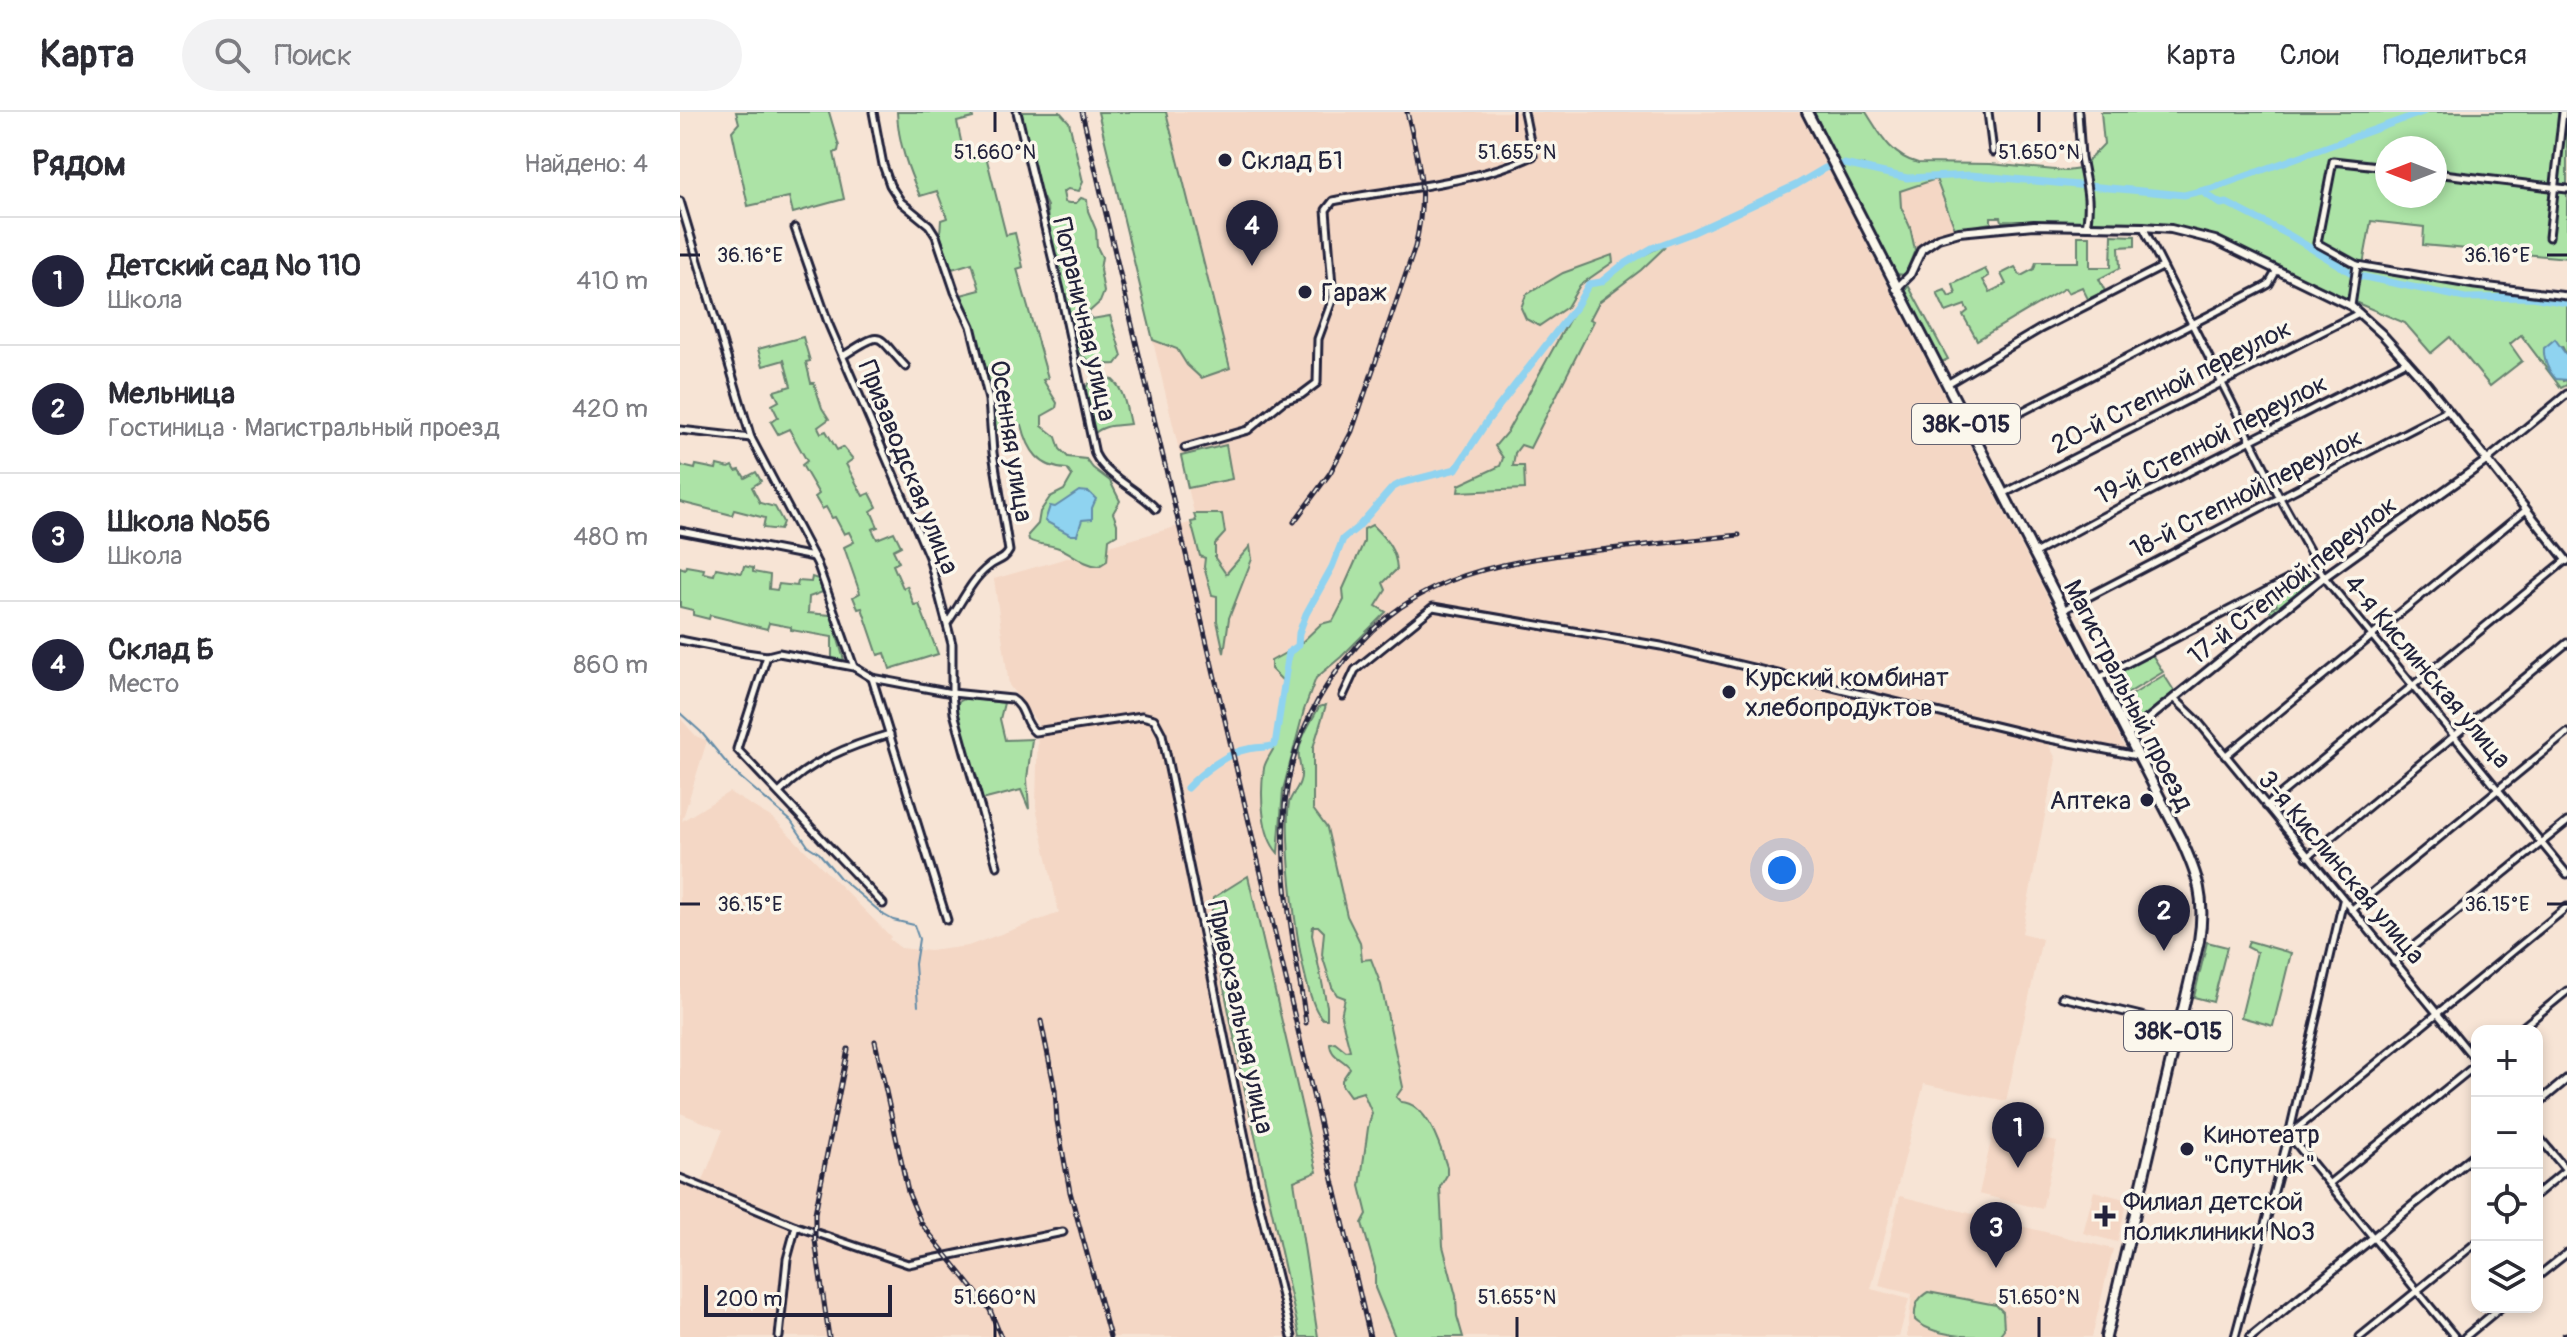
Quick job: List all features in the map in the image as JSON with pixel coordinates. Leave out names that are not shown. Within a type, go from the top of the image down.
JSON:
[{"type":"main road","name":"Магистральный проезд","points":[[1807,112],[2180,837],[2202,896],[2200,937],[2106,1337]]},
{"type":"street","name":"Осенняя улица","points":[[873,112],[890,185],[901,202],[929,225],[936,236],[955,292],[971,326],[989,400],[993,453],[1009,551],[1006,558],[990,565],[979,576],[948,623]]},
{"type":"street","name":"Пограничная улица","points":[[1017,112],[1095,454],[1102,465],[1156,509]]},
{"type":"street","points":[[1185,448],[1248,430],[1283,401],[1301,395],[1317,383],[1318,339],[1333,298],[1326,210],[1333,201],[1423,186],[1514,165],[1533,156],[1524,112]]},
{"type":"street","points":[[1988,112],[1993,152]]},
{"type":"street","points":[[2078,112],[2089,197],[2086,226]]},
{"type":"street","points":[[2549,237],[2563,112]]},
{"type":"street","points":[[2375,166],[2333,161],[2317,243],[2357,265],[2475,285],[2567,296]]},
{"type":"street","points":[[2447,174],[2567,189]]},
{"type":"street","points":[[680,201],[751,438],[814,557],[854,667]]},
{"type":"street","points":[[1896,289],[1910,275],[1922,249],[1938,238],[1959,232],[1998,227],[2143,227],[2171,229],[2215,240],[2351,306],[2359,313],[2408,360],[2486,461],[2566,556],[2266,806]]},
{"type":"street","name":"4-я Кислинская улица","points":[[2143,227],[2316,565],[2567,874]]},
{"type":"street","name":"Призаводская улица","points":[[795,228],[829,325],[929,557],[952,644],[954,713],[997,866]]},
{"type":"street","points":[[2351,306],[2357,265]]},
{"type":"street","points":[[1946,384],[2040,329],[2162,267]]},
{"type":"street","points":[[1973,437],[2269,284],[2277,270]]},
{"type":"street","name":"20-й Степной переулок","points":[[2002,494],[2359,313]]},
{"type":"street","points":[[843,356],[878,337],[906,367]]},
{"type":"street","name":"19-й Степной переулок","points":[[2033,554],[2408,360]]},
{"type":"street","points":[[2486,461],[2567,394]]},
{"type":"street","name":"18-й Степной переулок","points":[[2062,610],[2447,411]]},
{"type":"street","points":[[680,430],[751,438]]},
{"type":"street","name":"17-й Степной переулок","points":[[2127,736],[2324,577],[2486,461]]},
{"type":"street","points":[[2225,756],[2526,510]]},
{"type":"street","points":[[680,531],[814,557]]},
{"type":"street","name":"17-й Степной переулок","points":[[2098,679],[2316,565]]},
{"type":"street","points":[[1343,696],[1355,670],[1433,607],[1661,646],[2030,735],[2137,756]]},
{"type":"street","points":[[680,640],[767,656],[779,653],[854,667],[872,678],[952,693]]},
{"type":"street","points":[[2307,857],[2567,643]]},
{"type":"street","points":[[767,656],[738,738],[738,752],[780,792],[883,904]]},
{"type":"street","points":[[872,678],[947,920]]},
{"type":"street","name":"Привокзальная улица","points":[[952,693],[1012,699],[1020,704],[1029,728],[1035,732],[1142,716],[1154,719],[1162,734],[1256,1191],[1292,1337]]},
{"type":"street","name":"3-я Кислинская улица","points":[[2174,698],[2196,719],[2471,1056]]},
{"type":"street","points":[[2351,910],[2567,733]]},
{"type":"street","points":[[780,792],[805,770],[843,749],[890,734]]},
{"type":"street","points":[[2394,962],[2567,822]]},
{"type":"street","points":[[2235,1337],[2289,1135],[2343,901]]},
{"type":"street","points":[[2289,1135],[2567,907]]},
{"type":"street","points":[[2525,1025],[2567,991]]},
{"type":"street","points":[[2062,997],[2179,1025]]},
{"type":"street","points":[[2330,1183],[2471,1068]]},
{"type":"street","points":[[2543,1099],[2567,1079]]},
{"type":"street","points":[[2289,1135],[2455,1337]]},
{"type":"street","points":[[2543,1142],[2567,1170],[2543,1189]]},
{"type":"street","points":[[2251,1337],[2471,1158]]},
{"type":"street","points":[[680,1178],[796,1226],[908,1264],[1063,1232]]},
{"type":"street","points":[[779,1337],[787,1259],[796,1226]]},
{"type":"street","points":[[2360,1337],[2471,1247]]},
{"type":"street","points":[[2543,1272],[2567,1253]]},
{"type":"street","points":[[2465,1337],[2494,1313]]},
{"type":"shaded area","points":[[1098,112],[1799,112],[2128,754],[2046,739],[2056,759],[2022,933],[2042,939],[2006,1101],[1924,1084],[1871,1289],[1909,1299],[1899,1337],[680,1337],[680,1180],[700,1188],[723,1130],[680,1113],[680,718],[696,736],[707,741],[682,821],[729,792],[774,819],[901,948],[930,951],[968,946],[1059,913],[1036,807],[1038,724],[1009,685],[994,579],[1196,521]]},
{"type":"shaded area","points":[[1936,179],[1957,234],[1910,249],[1894,193]]},
{"type":"shaded area","points":[[1994,1128],[2057,1142],[2042,1209],[1979,1194]]},
{"type":"shaded area","name":"Филиал детской поликлиники №3","points":[[2094,1191],[2128,1200],[2117,1242],[2083,1233]]},
{"type":"shaded area","points":[[1900,1196],[2113,1249],[2092,1337],[1907,1337],[1912,1294],[1879,1286]]},
{"type":"green space","points":[[736,112],[829,112],[839,146],[834,153],[844,199],[793,213],[789,197],[748,206],[732,131],[739,123]]},
{"type":"green space","points":[[897,112],[972,112],[973,118],[957,122],[964,155],[985,152],[1006,235],[1015,233],[1023,267],[1017,269],[1048,378],[1043,380],[1057,403],[1056,408],[1042,416],[1042,426],[1056,437],[1060,449],[1068,457],[1086,459],[1110,481],[1120,501],[1113,513],[1117,534],[1109,539],[1107,561],[1099,566],[1061,549],[1029,540],[1028,535],[1038,524],[1040,512],[1050,497],[1064,490],[1072,476],[1067,469],[1049,465],[1036,456],[1022,425],[995,431],[984,362],[961,295],[980,290],[972,263],[952,269],[940,234],[941,220],[947,218],[937,191],[920,196],[904,155]]},
{"type":"green space","points":[[1021,112],[1060,112],[1069,122],[1083,182],[1079,191],[1068,189],[1063,192],[1065,202],[1076,203],[1081,198],[1087,200],[1102,257],[1100,270],[1104,292],[1100,302],[1088,313],[1092,319],[1110,316],[1122,356],[1116,364],[1092,362],[1082,356],[1074,345],[1048,225],[1047,206],[1037,186]]},
{"type":"green space","points":[[1098,112],[1166,112],[1230,368],[1201,378],[1187,365],[1177,349],[1153,340]]},
{"type":"green space","points":[[1814,112],[1866,112],[1893,150],[1918,163],[1990,164],[2066,171],[2080,169],[2104,144],[2101,112],[2567,112],[2567,258],[2423,245],[2424,227],[2371,221],[2362,270],[2483,290],[2567,299],[2567,356],[2562,346],[2563,381],[2567,380],[2567,385],[2561,388],[2521,335],[2510,344],[2522,361],[2490,386],[2450,337],[2431,353],[2405,323],[2338,295],[2216,236],[2178,229],[2177,226],[2002,221],[2001,217],[1991,217],[1991,223],[1955,229],[1936,179],[1900,191],[1901,207],[1915,250],[1905,275],[1897,274],[1840,166],[1869,169],[1863,165],[1839,164]]},
{"type":"green space","points":[[2112,235],[2135,236],[2135,246],[2119,247],[2120,268],[2099,279],[2105,291],[2088,299],[2082,287],[2068,293],[2065,288],[1977,340],[1963,315],[1968,311],[1965,305],[1946,312],[1937,293],[1945,290],[1949,297],[1956,294],[1953,284],[1985,269],[1989,276],[1983,280],[1990,292],[2006,284],[2001,274],[2015,267],[2021,276],[2034,269],[2036,262],[2078,262],[2078,236],[2090,236],[2090,267],[2111,267]]},
{"type":"green space","points":[[1660,247],[1664,248],[1641,270],[1599,302],[1590,319],[1594,321],[1530,448],[1521,445],[1515,453],[1513,466],[1524,466],[1525,489],[1458,492],[1459,485],[1500,466],[1503,458],[1495,446],[1507,432],[1589,284],[1601,282],[1621,266]]},
{"type":"green space","points":[[1612,255],[1613,262],[1580,285],[1567,307],[1539,326],[1526,319],[1521,308],[1526,295],[1563,273]]},
{"type":"green space","points":[[1908,285],[1948,359],[1940,363],[1905,293]]},
{"type":"green space","points":[[803,337],[810,361],[806,362],[811,383],[814,383],[829,419],[818,427],[821,433],[826,431],[837,450],[843,447],[853,459],[846,464],[863,496],[870,493],[877,507],[871,511],[878,527],[872,529],[877,539],[894,532],[901,546],[893,550],[899,562],[893,565],[903,588],[907,586],[914,605],[919,604],[938,654],[890,669],[885,653],[878,655],[862,608],[858,609],[853,597],[860,593],[844,547],[854,542],[849,532],[844,534],[835,517],[832,518],[826,507],[822,509],[815,497],[819,494],[802,465],[807,461],[789,429],[778,434],[771,422],[778,417],[772,405],[779,401],[774,391],[791,386],[784,360],[763,366],[758,349]]},
{"type":"green space","points":[[1108,377],[1121,391],[1130,424],[1106,427],[1094,434],[1085,389],[1096,379]]},
{"type":"green space","points":[[1226,445],[1232,479],[1188,488],[1181,456]]},
{"type":"green space","points":[[680,462],[682,466],[695,469],[696,465],[716,469],[717,465],[733,466],[745,478],[756,472],[761,481],[752,487],[760,503],[775,507],[783,522],[780,530],[763,528],[765,518],[734,510],[732,515],[680,502]]},
{"type":"green space","points":[[1194,514],[1222,514],[1225,533],[1215,544],[1215,558],[1226,574],[1250,546],[1252,559],[1229,618],[1224,653],[1217,621],[1217,596],[1212,595],[1204,567],[1205,558],[1200,556],[1191,522],[1196,521]]},
{"type":"green space","points":[[1372,525],[1389,545],[1396,562],[1397,569],[1383,583],[1386,590],[1376,606],[1386,612],[1316,678],[1304,710],[1283,790],[1278,853],[1265,825],[1262,789],[1265,764],[1277,740],[1286,684],[1271,669],[1271,661],[1298,646],[1321,624],[1333,621],[1344,600],[1343,589],[1364,542],[1364,529]]},
{"type":"green space","points":[[686,566],[704,569],[703,573],[714,575],[716,568],[742,573],[744,566],[753,568],[753,572],[770,575],[769,589],[777,590],[779,584],[797,586],[798,581],[811,582],[812,577],[818,579],[823,592],[809,597],[808,613],[831,615],[844,660],[832,658],[832,637],[769,623],[767,629],[710,615],[709,619],[693,615],[693,610],[680,607],[680,567],[685,569]]},
{"type":"green space","points":[[2311,571],[2314,577],[2312,582],[2272,614],[2269,610],[2277,605],[2272,597],[2264,601],[2261,596]]},
{"type":"green space","points":[[2151,653],[2163,672],[2125,695],[2115,672]]},
{"type":"green space","points":[[2164,675],[2175,692],[2140,722],[2127,698]]},
{"type":"green space","points":[[966,698],[1004,703],[1000,719],[1005,740],[1032,739],[1027,779],[1029,809],[1021,790],[982,800],[957,712],[958,702]]},
{"type":"green space","points":[[1326,705],[1313,748],[1313,809],[1327,828],[1347,916],[1360,942],[1362,960],[1371,959],[1381,985],[1403,1087],[1396,1097],[1418,1109],[1425,1117],[1447,1167],[1447,1175],[1440,1187],[1443,1246],[1463,1337],[1395,1337],[1375,1288],[1375,1268],[1362,1223],[1367,1214],[1360,1186],[1372,1113],[1363,1092],[1350,1096],[1342,1085],[1350,1068],[1335,1055],[1330,1043],[1335,1042],[1346,1051],[1350,1050],[1341,1016],[1345,998],[1337,995],[1332,987],[1322,955],[1324,932],[1318,926],[1313,926],[1312,935],[1327,1019],[1323,1019],[1314,1006],[1300,951],[1288,848],[1289,803],[1301,777],[1299,755],[1302,740],[1319,707]]},
{"type":"green space","points":[[1248,876],[1317,1172],[1294,1181],[1318,1337],[1300,1337],[1211,924],[1213,898]]},
{"type":"green space","points":[[2249,941],[2291,953],[2273,1026],[2241,1017],[2257,952],[2247,947]]},
{"type":"green space","points":[[2207,942],[2227,947],[2213,1002],[2194,997]]},
{"type":"green space","points":[[1928,1292],[1996,1305],[2003,1312],[2004,1329],[1998,1337],[1977,1337],[1943,1333],[1923,1326],[1915,1320],[1915,1311],[1919,1300]]},
{"type":"water","points":[[2555,339],[2567,356],[2567,380],[2556,379],[2545,361],[2544,348]]},
{"type":"water","points":[[1079,491],[1089,492],[1096,499],[1092,519],[1082,520],[1077,535],[1071,535],[1045,521],[1050,506],[1055,507]]},
{"type":"waterway","points":[[1187,788],[1232,754],[1275,745],[1289,652],[1298,646],[1306,614],[1332,567],[1343,539],[1358,527],[1392,488],[1456,469],[1488,420],[1577,305],[1589,284],[1601,282],[1652,248],[1796,185],[1825,168],[1844,164],[1907,178],[1971,175],[2184,195],[2213,188],[2423,112]]},
{"type":"waterway","points":[[2201,191],[2221,204],[2227,203],[2289,235],[2355,275],[2465,298],[2532,297],[2567,303]]},
{"type":"waterway","points":[[680,713],[701,732],[734,772],[791,821],[808,846],[819,853],[840,878],[884,915],[914,925],[919,939],[915,964],[918,1006]]},
{"type":"railway","points":[[1082,112],[1370,1337]]},
{"type":"railway","points":[[1294,522],[1330,473],[1352,431],[1415,247],[1422,194],[1407,112]]},
{"type":"railway","points":[[1306,1023],[1284,870],[1285,800],[1292,763],[1313,710],[1332,678],[1359,644],[1387,617],[1418,597],[1450,581],[1484,570],[1559,555],[1739,535]]},
{"type":"railway","points":[[1041,1021],[1070,1192],[1110,1337]]},
{"type":"railway","points":[[875,1041],[908,1192],[921,1223],[990,1310],[1001,1337]]},
{"type":"railway","points":[[829,1337],[815,1240],[815,1213],[848,1049]]},
{"type":"place","name":"Склад Б1","points":[[1225,160]]},
{"type":"place","name":"Склад Б","points":[[1252,266]]},
{"type":"place","name":"Гараж","points":[[1305,292]]},
{"type":"place","name":"Курский комбинат хлебопродуктов","points":[[1729,692]]},
{"type":"place","name":"Аптека","points":[[2147,800]]},
{"type":"place","name":"Мельница","points":[[2164,951]]},
{"type":"place","name":"Кинотеатр \"Спутник\"","points":[[2187,1149]]},
{"type":"place","name":"Детский сад № 110","points":[[2018,1168]]},
{"type":"place","name":"Филиал детской поликлиники №3","points":[[2105,1216]]},
{"type":"place","name":"Школа №56","points":[[1996,1268]]}]
